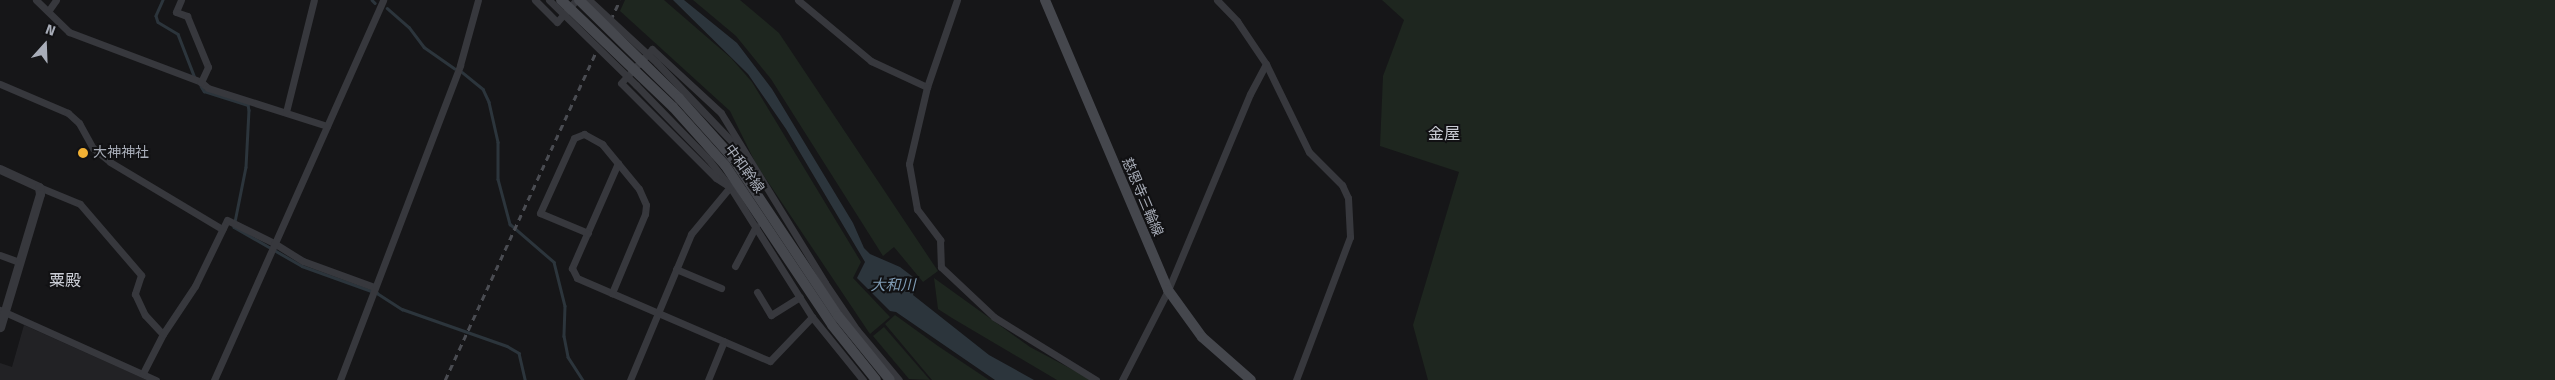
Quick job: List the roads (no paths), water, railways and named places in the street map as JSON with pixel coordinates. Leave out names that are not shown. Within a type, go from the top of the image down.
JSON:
[{"type":"main road","name":"中和幹線","points":[[561,0],[672,107],[725,164],[832,325],[876,380]]},
{"type":"main road","name":"中和幹線","points":[[577,0],[679,98],[732,157],[838,316],[890,380]]},
{"type":"main road","name":"慈恩寺三輪線","points":[[1045,0],[1168,290],[1202,337],[1251,380]]},
{"type":"street","points":[[36,0],[50,10],[69,32],[192,81],[201,82],[208,88],[326,126]]},
{"type":"street","points":[[50,10],[56,0]]},
{"type":"street","points":[[182,0],[176,12],[187,16],[208,67],[201,82]]},
{"type":"street","points":[[286,112],[314,0]]},
{"type":"street","points":[[214,380],[383,0]]},
{"type":"street","points":[[535,0],[557,22],[577,0]]},
{"type":"street","points":[[549,0],[708,159],[730,187],[756,226],[812,317],[863,380]]},
{"type":"street","points":[[589,0],[714,119],[748,159]]},
{"type":"street","points":[[798,0],[871,62],[927,87]]},
{"type":"street","points":[[957,0],[927,87],[910,164],[917,209],[940,240],[941,267],[994,317],[1096,380]]},
{"type":"street","points":[[1217,0],[1237,21],[1266,64],[1309,152],[1342,185],[1352,216],[1350,237],[1296,380]]},
{"type":"street","points":[[340,380],[374,286],[425,161],[460,65],[477,1]]},
{"type":"street","points":[[730,187],[716,178],[622,83],[652,49],[721,113],[830,291],[857,330],[899,380]]},
{"type":"street","points":[[1122,380],[1168,290],[1250,94],[1266,64]]},
{"type":"street","points":[[0,84],[68,113],[79,123],[93,148],[110,162],[222,228]]},
{"type":"street","points":[[588,233],[540,212],[574,138],[584,134],[602,144],[639,189],[646,205],[645,214],[612,293]]},
{"type":"street","points":[[618,163],[572,274],[658,313],[774,360],[812,317]]},
{"type":"street","points":[[0,169],[80,204],[140,275],[135,294],[145,315],[162,334]]},
{"type":"street","points":[[0,327],[2,311],[40,194],[40,187]]},
{"type":"street","points":[[630,380],[691,234],[730,187]]},
{"type":"street","points":[[143,373],[162,334],[195,286],[227,220],[274,243],[304,261],[374,286]]},
{"type":"street","points":[[735,266],[756,226]]},
{"type":"street","points":[[0,255],[19,262]]},
{"type":"street","points":[[676,269],[721,288]]},
{"type":"street","points":[[756,292],[771,315],[800,297]]},
{"type":"street","points":[[2,311],[156,380]]},
{"type":"street","points":[[708,380],[724,341]]},
{"type":"water","name":"大和川","points":[[673,0],[684,0],[737,43],[772,89],[853,223],[864,248],[870,254],[900,267],[917,280],[913,295],[989,355],[1034,380],[995,380],[896,312],[890,311],[857,278],[865,262],[786,129],[748,74]]},
{"type":"waterway","points":[[163,0],[156,16],[158,22],[178,34],[195,78]]},
{"type":"waterway","points":[[372,0],[375,3]]},
{"type":"waterway","points":[[387,8],[409,27],[424,47],[454,68]]},
{"type":"waterway","points":[[462,72],[483,89],[489,102],[498,142],[498,179],[510,224],[554,262],[565,306],[564,336],[568,357],[583,380]]},
{"type":"waterway","points":[[201,86],[204,91],[248,105],[246,167],[234,227],[302,266],[377,293],[402,309],[507,346],[519,353],[525,380]]},
{"type":"railway","points":[[445,380],[620,0]]},
{"type":"place","name":"大神神社","points":[[83,153]]},
{"type":"district","name":"金屋","points":[[1444,134]]},
{"type":"district","name":"粟殿","points":[[65,281]]}]
